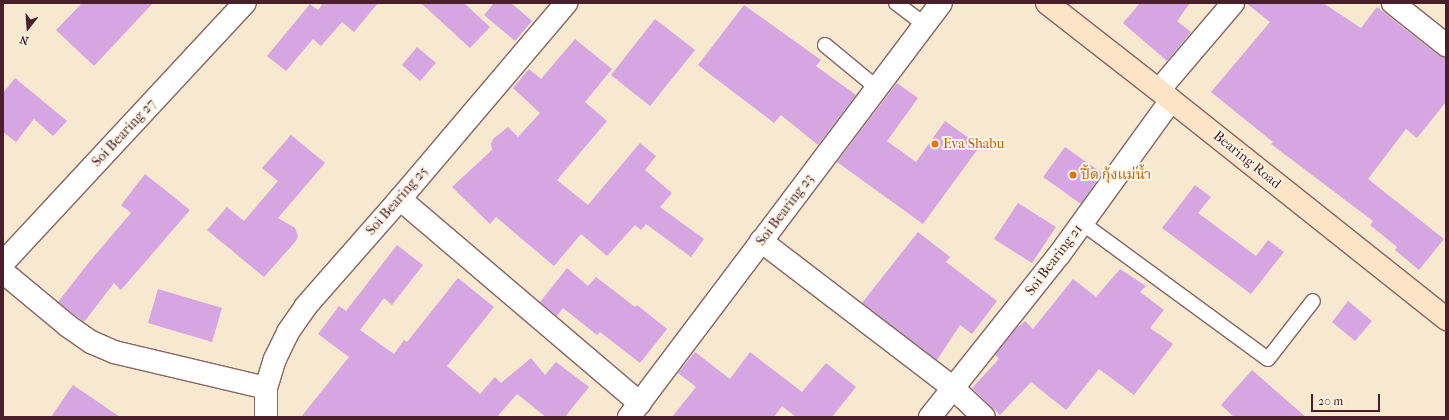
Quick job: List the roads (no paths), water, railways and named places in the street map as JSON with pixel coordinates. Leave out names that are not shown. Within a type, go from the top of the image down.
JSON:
[{"type":"main road","name":"Bearing Road","points":[[1047,3],[1446,319]]},
{"type":"street","name":"Soi Bearing 27","points":[[3,263],[244,3]]},
{"type":"street","name":"Soi Bearing 25","points":[[266,417],[266,388],[275,358],[288,332],[306,306],[400,199],[566,3]]},
{"type":"street","name":"Soi Bearing 23","points":[[634,410],[941,3]]},
{"type":"street","name":"Soi Bearing 21","points":[[930,417],[1082,223],[1165,95],[1233,3]]},
{"type":"street","points":[[1393,3],[1446,45]]},
{"type":"street","points":[[400,199],[634,410]]},
{"type":"street","points":[[761,241],[953,388],[984,417]]},
{"type":"street","points":[[3,272],[68,326],[91,342],[114,352],[266,388]]},
{"type":"lane","points":[[896,3],[925,25]]},
{"type":"lane","points":[[825,45],[877,88]]},
{"type":"lane","points":[[1082,223],[1268,359],[1313,301]]},
{"type":"place","name":"Eva Shabu","points":[[935,144]]},
{"type":"place","name":"ปื้ด กุ้งแม่น้ำ","points":[[1073,175]]}]
